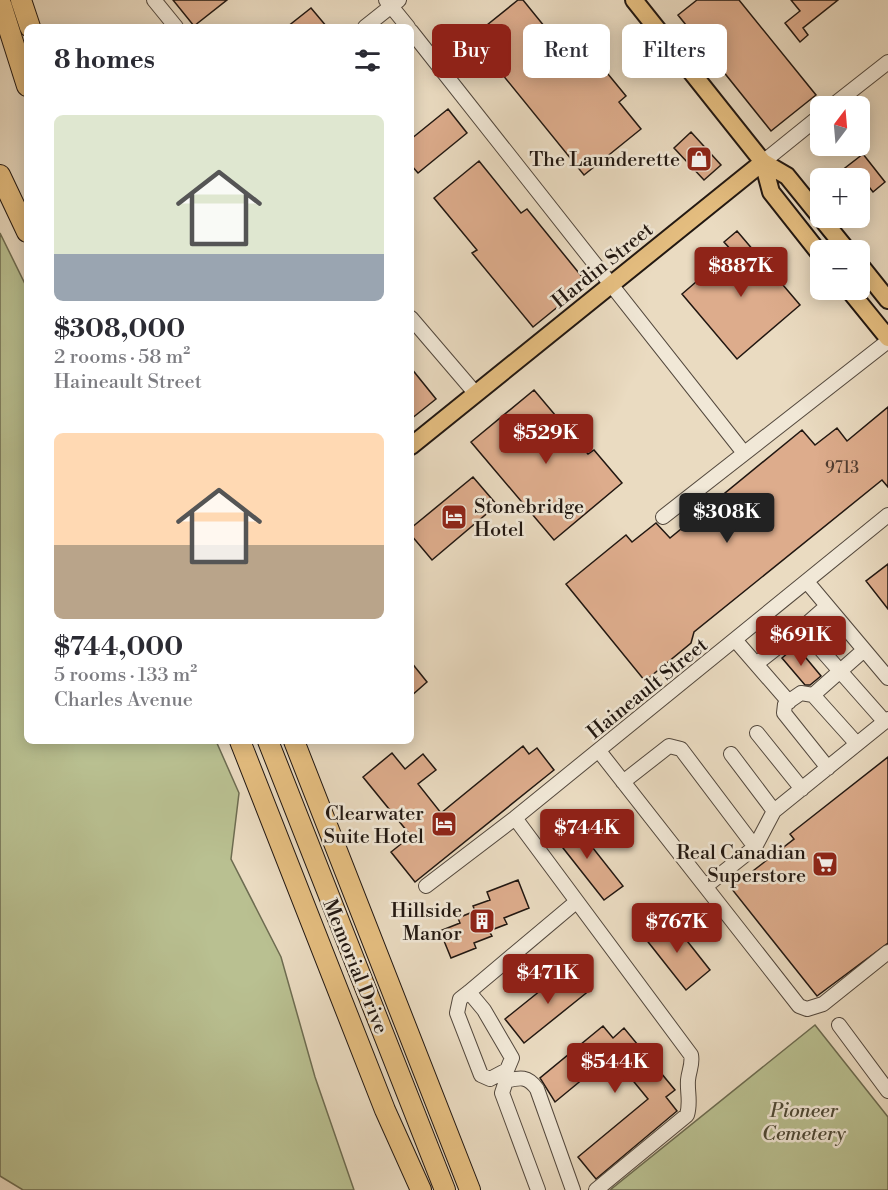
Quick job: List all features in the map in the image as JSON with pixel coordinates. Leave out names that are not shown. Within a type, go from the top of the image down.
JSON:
[{"type":"highway","points":[[21,0],[29,24]]},
{"type":"highway","points":[[0,1],[24,77]]},
{"type":"highway","points":[[0,175],[24,226]]},
{"type":"highway","points":[[241,744],[386,1110],[421,1190]]},
{"type":"highway","name":"Memorial Drive","points":[[269,744],[445,1190]]},
{"type":"highway","name":"Memorial Drive","points":[[295,744],[470,1190]]},
{"type":"main road","points":[[634,0],[763,162],[787,176],[839,240]]},
{"type":"main road","points":[[763,162],[771,192],[810,241]]},
{"type":"main road","name":"Hardin Street","points":[[414,444],[763,162]]},
{"type":"main road","points":[[870,278],[888,300]]},
{"type":"main road","points":[[857,300],[888,339]]},
{"type":"street","points":[[154,0],[174,24]]},
{"type":"street","points":[[368,24],[392,2],[406,24]]},
{"type":"street","points":[[414,35],[744,453]]},
{"type":"street","points":[[845,96],[888,62]]},
{"type":"street","name":"Hardin Street","points":[[763,162],[810,124]]},
{"type":"street","points":[[414,322],[476,394]]},
{"type":"street","points":[[663,517],[888,339]]},
{"type":"street","name":"Haineault Street","points":[[426,886],[515,819],[888,516]]},
{"type":"street","points":[[808,583],[888,678]]},
{"type":"street","points":[[756,664],[827,606]]},
{"type":"street","points":[[706,886],[755,847],[774,811],[886,720],[802,628]]},
{"type":"street","points":[[736,641],[789,702]]},
{"type":"street","points":[[813,695],[864,650]]},
{"type":"street","points":[[828,768],[783,713],[783,708],[789,702],[801,693],[813,695],[857,744]]},
{"type":"street","points":[[757,733],[802,789]]},
{"type":"street","points":[[623,782],[669,746],[681,749],[755,847]]},
{"type":"street","points":[[599,751],[799,1006],[807,1009],[823,1004],[888,952]]},
{"type":"street","points":[[731,754],[774,811]]},
{"type":"street","points":[[515,819],[691,1055],[693,1062],[688,1080],[690,1106],[687,1115],[596,1190]]},
{"type":"street","points":[[469,992],[484,1010],[512,1058],[507,1070],[490,1079],[481,1075],[457,1013],[460,999],[576,902]]},
{"type":"street","points":[[839,1024],[888,1091]]},
{"type":"street","points":[[538,1190],[502,1093],[506,1081],[520,1077],[526,1078],[537,1089],[573,1190]]},
{"type":"green space","points":[[0,233],[24,282],[24,744],[217,744],[239,793],[231,859],[281,957],[315,1077],[354,1190],[23,1190],[0,1176]]},
{"type":"green space","name":"Pioneer Cemetery","points":[[815,1025],[888,1117],[888,1190],[610,1190]]},
{"type":"building","points":[[173,0],[227,0],[197,24],[192,24]]},
{"type":"building","points":[[518,0],[523,0],[542,24],[523,24],[523,78],[610,76],[626,96],[619,102],[641,129],[584,175],[505,78],[511,78],[511,24],[488,24]]},
{"type":"building","points":[[697,0],[739,0],[816,95],[810,96],[810,100],[771,131],[727,76],[727,24],[685,24],[678,15]]},
{"type":"building","points":[[791,0],[838,0],[803,28],[808,35],[800,42],[785,23],[800,11]]},
{"type":"building","points":[[311,8],[324,24],[291,24]]},
{"type":"building","points":[[448,109],[467,133],[418,173],[414,168],[414,137]]},
{"type":"building","points":[[691,132],[721,165],[704,180],[674,148]]},
{"type":"building","points":[[860,156],[865,156],[885,182],[873,192],[870,188],[870,168],[845,168]]},
{"type":"building","points":[[479,161],[521,213],[527,209],[587,283],[533,327],[472,253],[477,250],[434,198]]},
{"type":"building","points":[[737,231],[800,305],[737,359],[682,294],[732,251],[724,242]]},
{"type":"building","points":[[414,372],[436,399],[414,417]]},
{"type":"building","points":[[534,390],[588,454],[594,450],[622,483],[554,540],[471,442]]},
{"type":"building","points":[[888,407],[888,487],[882,480],[694,632],[691,643],[645,681],[566,584],[626,535],[632,542],[656,523],[670,538],[802,430],[815,445],[837,428],[847,441]]},
{"type":"building","name":"Stonebridge Hotel","points":[[473,477],[497,505],[432,560],[414,539],[414,526]]},
{"type":"building","points":[[888,564],[888,609],[866,581]]},
{"type":"building","points":[[796,646],[821,676],[810,685],[805,685],[782,658]]},
{"type":"building","points":[[414,666],[427,682],[414,693]]},
{"type":"building","name":"Clearwater Suite Hotel","points":[[523,746],[529,754],[537,748],[554,770],[415,882],[391,852],[411,836],[363,777],[392,753],[405,769],[423,754],[436,770],[418,784],[441,813]]},
{"type":"building","name":"Real Canadian Superstore","points":[[888,757],[888,943],[817,996],[731,888],[794,839],[790,834]]},
{"type":"building","points":[[570,819],[623,886],[604,900],[552,834]]},
{"type":"building","name":"Hillside Manor","points":[[518,880],[529,908],[504,918],[507,924],[489,931],[492,936],[474,943],[476,948],[451,958],[440,931],[460,923],[458,918],[475,911],[473,906],[490,900],[487,892]]},
{"type":"building","points":[[669,918],[710,970],[686,990],[645,938]]},
{"type":"building","points":[[571,966],[590,990],[524,1043],[505,1019]]},
{"type":"building","points":[[603,1026],[613,1038],[624,1028],[675,1090],[666,1097],[677,1111],[596,1179],[578,1157],[648,1099],[612,1055],[555,1102],[540,1078]]},
{"type":"place","name":"The Launderette","points":[[699,159]]},
{"type":"place","name":"Stonebridge Hotel","points":[[454,517]]},
{"type":"place","name":"Clearwater Suite Hotel","points":[[444,824]]},
{"type":"place","name":"Real Canadian Superstore","points":[[825,864]]},
{"type":"place","name":"Hillside Manor","points":[[482,921]]}]
